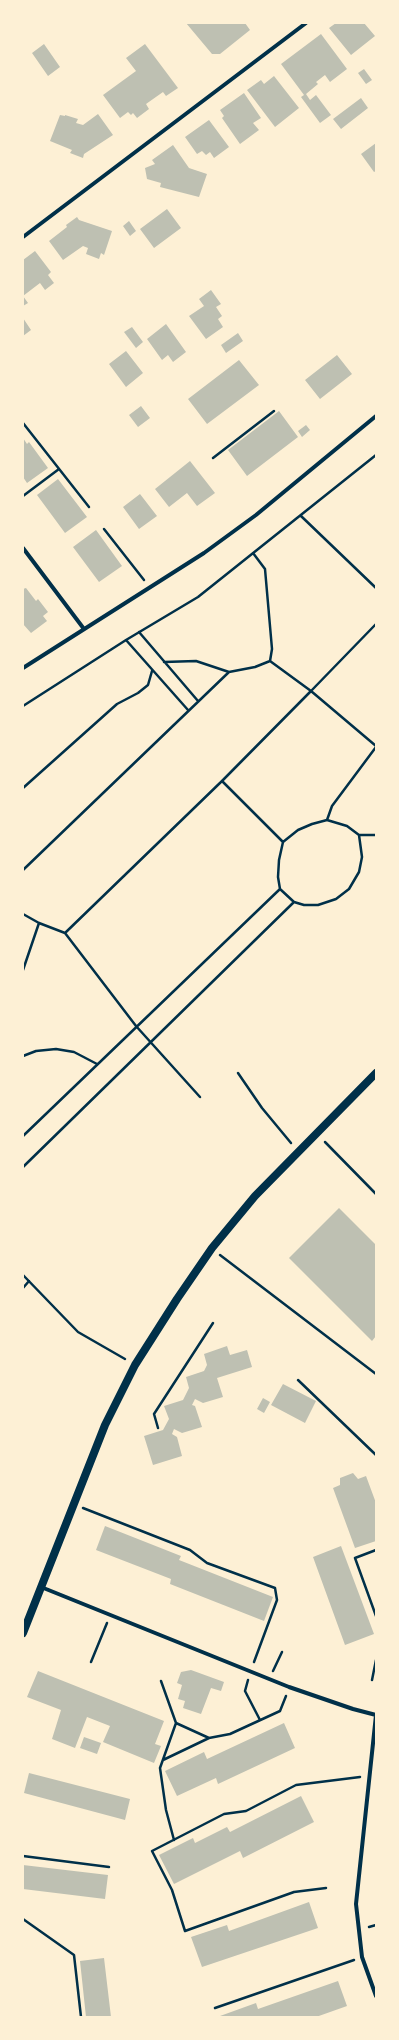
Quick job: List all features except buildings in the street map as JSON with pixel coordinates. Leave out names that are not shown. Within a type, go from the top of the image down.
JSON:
[{"type":"main road","points":[[23,1633],[105,1425],[136,1365],[212,1248],[255,1196],[376,1073]]},
{"type":"street","points":[[23,237],[306,23]]},
{"type":"street","points":[[23,668],[150,589],[256,515],[376,416]]},
{"type":"street","points":[[23,548],[84,629]]},
{"type":"street","points":[[41,1587],[289,1687],[376,1715],[356,1904],[362,1957],[376,1996]]},
{"type":"path","points":[[213,458],[274,411]]},
{"type":"path","points":[[23,423],[89,508]]},
{"type":"path","points":[[23,706],[126,640],[198,597],[376,456]]},
{"type":"path","points":[[23,496],[59,469]]},
{"type":"path","points":[[301,516],[376,588]]},
{"type":"path","points":[[104,530],[150,589]]},
{"type":"path","points":[[254,553],[264,569],[272,649],[270,661]]},
{"type":"path","points":[[65,933],[222,781],[376,624]]},
{"type":"path","points":[[139,632],[198,701]]},
{"type":"path","points":[[126,640],[188,710]]},
{"type":"path","points":[[164,662],[196,661],[229,672],[255,667],[270,661]]},
{"type":"path","points":[[270,661],[311,691],[376,746],[332,806],[328,820]]},
{"type":"path","points":[[23,788],[117,704],[138,693],[148,685],[152,671]]},
{"type":"path","points":[[23,870],[229,672]]},
{"type":"path","points":[[222,781],[283,842]]},
{"type":"path","points":[[359,835],[362,857],[359,872],[348,889],[336,899],[318,905],[304,905],[294,902],[280,889],[278,877],[279,860],[283,842],[298,830],[312,824],[328,820],[347,826],[359,835],[376,835]]},
{"type":"path","points":[[23,1136],[96,1064],[280,889]]},
{"type":"path","points":[[23,1167],[294,902]]},
{"type":"path","points":[[23,914],[39,923],[65,933],[136,1026],[200,1097]]},
{"type":"path","points":[[24,968],[32,939],[39,923]]},
{"type":"path","points":[[23,1056],[36,1051],[56,1049],[74,1052],[96,1064]]},
{"type":"path","points":[[238,1073],[262,1108],[284,1136],[299,1150]]},
{"type":"path","points":[[316,1133],[376,1194]]},
{"type":"path","points":[[212,1248],[251,1280],[376,1374]]},
{"type":"path","points":[[23,1275],[78,1332],[136,1365]]},
{"type":"path","points":[[23,1288],[29,1281]]},
{"type":"path","points":[[158,1428],[154,1414],[214,1323]]},
{"type":"path","points":[[298,1380],[376,1456]]},
{"type":"path","points":[[73,1504],[190,1550],[207,1563],[275,1588],[277,1600],[250,1671],[245,1691],[260,1720]]},
{"type":"path","points":[[376,1550],[355,1558],[376,1616]]},
{"type":"path","points":[[91,1662],[110,1615]]},
{"type":"path","points":[[270,1679],[282,1652]]},
{"type":"path","points":[[372,1680],[376,1660]]},
{"type":"path","points":[[161,1681],[176,1723],[160,1768],[166,1810],[174,1840]]},
{"type":"path","points":[[162,1760],[209,1738],[230,1734],[280,1711],[289,1687]]},
{"type":"path","points":[[176,1723],[209,1738]]},
{"type":"path","points":[[326,1888],[294,1892],[185,1931],[172,1890],[152,1851],[224,1814],[246,1811],[296,1785],[369,1776]]},
{"type":"path","points":[[23,1856],[109,1867]]},
{"type":"path","points":[[23,1919],[74,1955],[81,2017]]},
{"type":"path","points":[[216,2008],[362,1957]]}]
